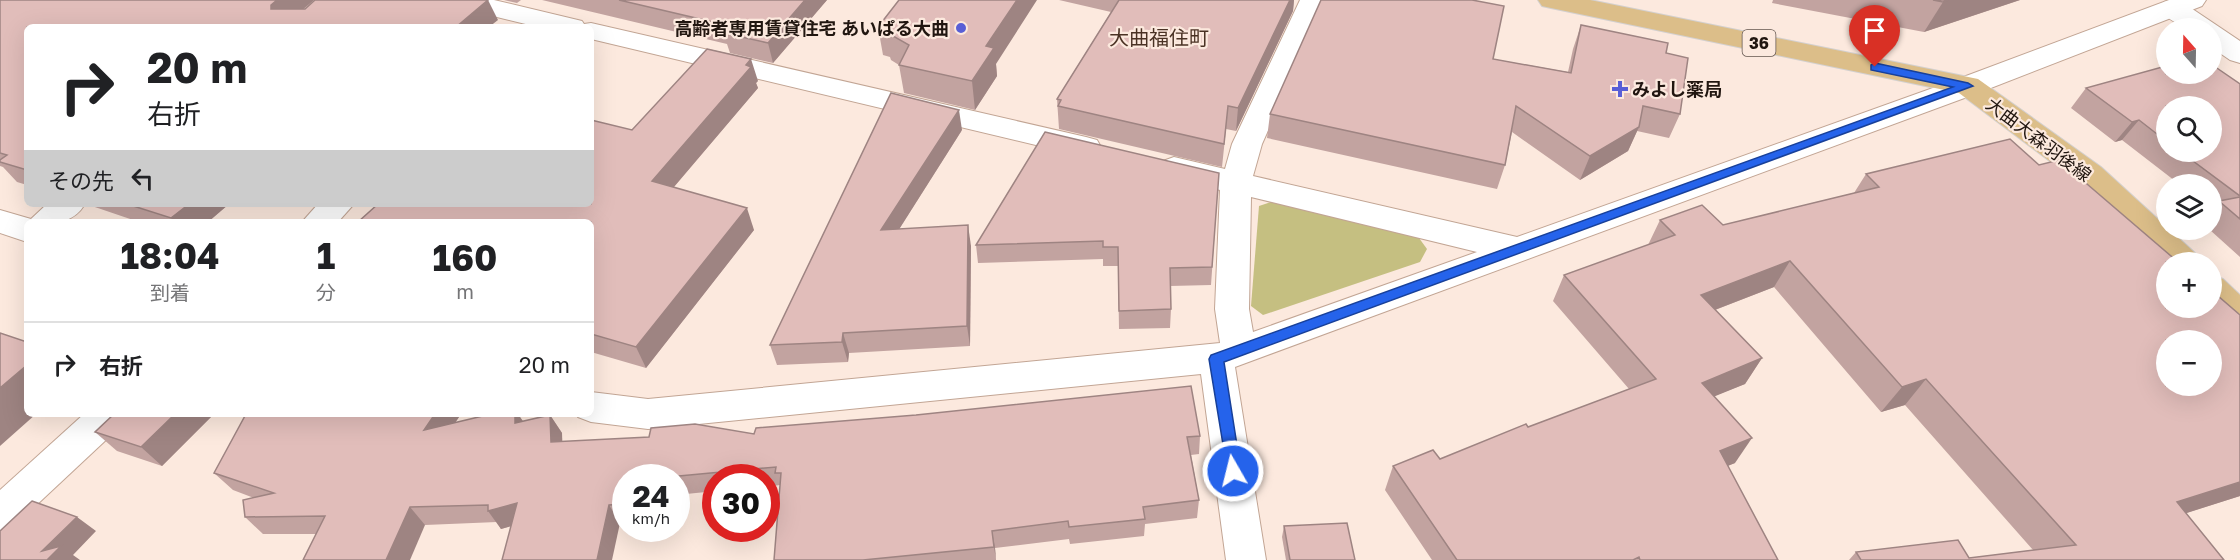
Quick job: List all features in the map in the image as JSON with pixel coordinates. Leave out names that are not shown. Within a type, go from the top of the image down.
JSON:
[{"type":"main road","name":"大曲大森羽後線","points":[[1551,0],[1968,86],[2090,176],[2172,252]]},
{"type":"main road","points":[[2222,298],[2240,315]]},
{"type":"street","points":[[461,0],[533,23],[558,0]]},
{"type":"street","points":[[1246,560],[1228,355],[1232,309],[1236,182],[1247,144],[1314,0]]},
{"type":"street","points":[[594,407],[648,414],[1228,355],[1968,86],[2183,4],[2195,18]]},
{"type":"street","points":[[594,33],[1109,152]]},
{"type":"street","points":[[2222,42],[2240,54]]},
{"type":"street","points":[[1143,160],[1520,250]]},
{"type":"street","points":[[49,219],[65,207]]},
{"type":"street","points":[[321,219],[335,207]]},
{"type":"street","points":[[0,222],[24,229]]},
{"type":"street","points":[[0,514],[106,417]]},
{"type":"shaded area","points":[[1271,202],[1419,238],[1427,249],[1420,262],[1263,315],[1251,306],[1259,206]]},
{"type":"building","points":[[0,0],[277,0],[271,5],[271,9],[305,9],[315,0],[488,0],[460,24],[24,24],[24,169],[0,162],[7,155],[0,153]]},
{"type":"building","points":[[619,0],[805,0],[768,43],[724,33],[730,26]]},
{"type":"building","name":"高齢者専用賃貸住宅 あいぱる大曲","points":[[899,0],[1017,0],[986,46],[994,48],[972,81],[899,65],[909,45],[886,32],[888,29],[878,27]]},
{"type":"building","points":[[1119,0],[1290,0],[1238,108],[1228,106],[1224,144],[1058,106],[1061,100],[1057,99]]},
{"type":"building","points":[[1321,0],[1472,0],[1504,6],[1493,59],[1571,73],[1581,25],[1668,43],[1666,53],[1688,58],[1680,114],[1643,106],[1639,127],[1590,156],[1516,106],[1505,165],[1270,114]]},
{"type":"building","points":[[707,49],[751,59],[746,65],[751,67],[652,181],[747,208],[636,347],[594,335],[594,219],[361,219],[375,207],[594,207],[594,121],[632,130]]},
{"type":"building","points":[[2156,69],[2156,84],[2222,84],[2222,72],[2240,84],[2240,196],[2222,183],[2222,174],[2210,174],[2194,162],[2222,162],[2222,96],[2156,96],[2156,133],[2139,120],[2132,122],[2086,88]]},
{"type":"building","points":[[891,93],[959,110],[881,230],[968,225],[967,326],[843,333],[842,342],[770,345]]},
{"type":"building","points":[[1045,132],[1219,173],[1212,267],[1170,268],[1171,309],[1119,311],[1118,247],[1103,247],[1103,241],[976,245]]},
{"type":"building","points":[[2010,139],[2039,165],[2059,160],[2166,252],[2156,252],[2156,318],[2222,318],[2222,299],[2240,315],[2240,482],[2177,502],[2224,560],[1861,560],[1856,552],[1958,540],[1969,558],[2076,545],[1926,379],[1902,387],[1790,261],[1701,295],[1762,358],[1702,383],[1752,438],[1720,451],[1778,560],[1640,560],[1639,557],[1633,560],[1457,560],[1393,466],[1433,450],[1440,459],[1526,424],[1528,427],[1656,379],[1564,275],[1675,235],[1660,220],[1702,205],[1723,225],[1879,187],[1866,174]]},
{"type":"building","points":[[2240,197],[2240,219],[2222,204],[2222,200]]},
{"type":"building","points":[[136,207],[185,207],[171,218]]},
{"type":"building","points":[[0,333],[24,341],[24,368],[0,388]]},
{"type":"building","points":[[1191,386],[1200,436],[1187,437],[1199,500],[1143,507],[1145,519],[1069,527],[1068,521],[992,531],[994,547],[863,560],[774,560],[775,542],[780,542],[780,464],[702,464],[702,474],[690,475],[690,464],[612,464],[612,505],[609,505],[597,560],[502,560],[517,503],[488,511],[488,505],[410,507],[386,560],[303,560],[325,516],[245,517],[243,500],[274,493],[214,473],[244,417],[433,417],[424,430],[478,417],[515,417],[515,423],[550,417],[551,442],[649,437],[651,428],[695,424],[754,434],[756,428],[916,415]]},
{"type":"building","points":[[111,417],[172,417],[141,447],[95,432]]},
{"type":"building","points":[[32,501],[77,517],[42,551],[61,546],[47,560],[0,560],[0,531]]},
{"type":"building","points":[[1347,523],[1355,560],[1290,560],[1284,526]]},
{"type":"place","name":"高齢者専用賃貸住宅 あいぱる大曲","points":[[961,28]]},
{"type":"place","name":"みよし薬局","points":[[1620,89]]},
{"type":"district","name":"大曲福住町","points":[[1159,37]]},
{"type":"route","points":[[1233,471],[1216,359],[1968,86],[1875,67]]}]
